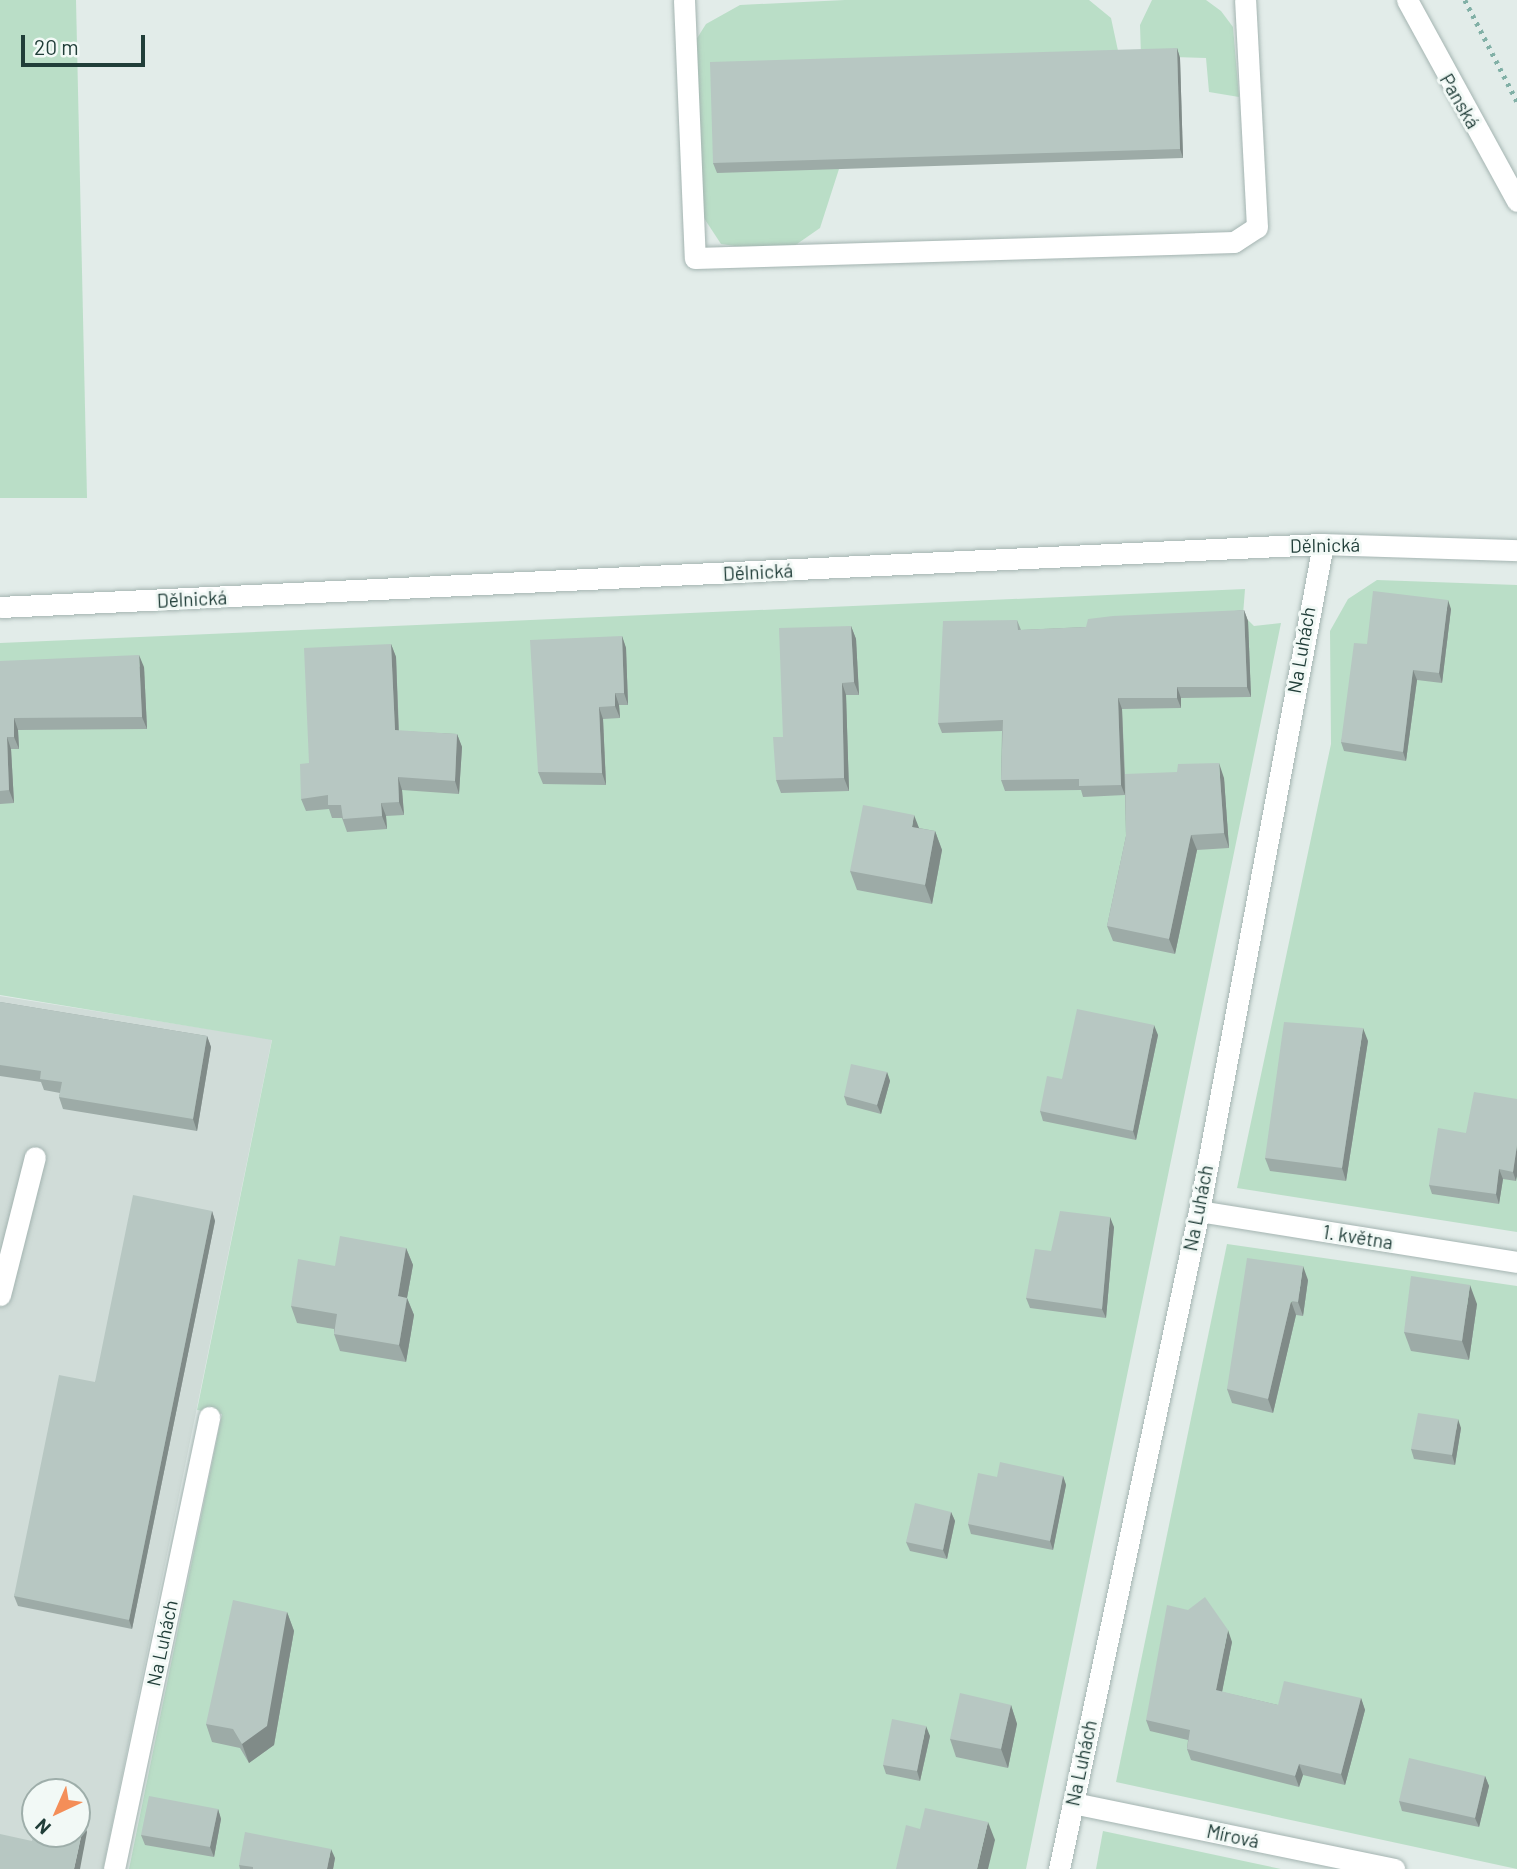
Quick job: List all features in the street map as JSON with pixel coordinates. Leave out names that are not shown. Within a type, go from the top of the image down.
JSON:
[{"type":"street","points":[[684,0],[695,258],[1234,242],[1257,227],[1245,0]]},
{"type":"street","name":"Panská","points":[[1407,0],[1517,201]]},
{"type":"street","name":"Dělnická","points":[[0,607],[1323,544],[1517,550]]},
{"type":"street","name":"Na Luhách","points":[[1059,1869],[1199,1211],[1323,544]]},
{"type":"street","points":[[0,1295],[35,1157]]},
{"type":"street","name":"1. května","points":[[1199,1211],[1517,1262]]},
{"type":"street","name":"Na Luhách","points":[[114,1869],[209,1417]]},
{"type":"street","name":"Mírová","points":[[1073,1803],[1394,1869]]},
{"type":"path","points":[[1465,0],[1517,101]]},
{"type":"shaded area","points":[[0,996],[272,1039],[103,1869],[0,1869]]},
{"type":"green space","points":[[0,0],[76,0],[87,498],[0,498]]},
{"type":"green space","points":[[845,0],[1089,0],[1111,18],[1120,60],[839,169],[820,228],[784,253],[721,244],[700,212],[694,43],[706,24],[740,5]]},
{"type":"green space","points":[[1152,0],[1206,0],[1221,11],[1233,27],[1239,97],[1209,92],[1206,58],[1141,56],[1140,25]]},
{"type":"green space","points":[[1377,580],[1517,585],[1517,1232],[1237,1188],[1331,744],[1330,631],[1348,599]]},
{"type":"green space","points":[[1245,589],[1243,615],[1254,626],[1281,623],[1026,1869],[129,1869],[222,1414],[197,1410],[272,1040],[0,995],[0,643]]},
{"type":"green space","points":[[1227,1244],[1517,1286],[1517,1869],[1116,1782]]},
{"type":"green space","points":[[1103,1831],[1253,1863],[1281,1869],[1096,1869]]},
{"type":"building","points":[[1177,48],[1180,149],[713,163],[710,62]]},
{"type":"building","points":[[1373,591],[1448,600],[1439,673],[1413,670],[1403,752],[1341,742],[1354,643],[1367,644]]},
{"type":"building","points":[[1244,610],[1247,687],[1177,687],[1177,698],[1118,698],[1121,785],[1079,786],[1079,779],[1001,780],[1003,720],[938,723],[943,621],[1017,620],[1018,630],[1086,627],[1088,619],[1113,616]]},
{"type":"building","points":[[851,626],[854,682],[842,683],[844,778],[776,780],[773,737],[783,737],[779,628]]},
{"type":"building","points":[[622,636],[624,693],[615,693],[615,706],[599,707],[602,773],[538,772],[530,640]]},
{"type":"building","points":[[391,644],[395,730],[457,734],[455,781],[398,777],[399,802],[381,803],[382,816],[343,819],[341,805],[328,805],[328,795],[301,799],[300,764],[309,763],[304,648]]},
{"type":"building","points":[[139,655],[142,717],[14,718],[14,737],[7,737],[9,790],[0,791],[0,661]]},
{"type":"building","points":[[1219,763],[1224,833],[1191,835],[1169,939],[1107,926],[1126,836],[1125,774],[1177,772],[1178,764]]},
{"type":"building","points":[[863,805],[914,815],[912,827],[935,831],[925,885],[850,871]]},
{"type":"building","points":[[0,1002],[207,1036],[193,1119],[59,1097],[62,1082],[40,1079],[41,1071],[0,1065]]},
{"type":"building","points":[[1077,1009],[1154,1025],[1133,1131],[1040,1111],[1047,1076],[1062,1079]]},
{"type":"building","points":[[1284,1022],[1363,1028],[1342,1168],[1265,1158]]},
{"type":"building","points":[[851,1064],[887,1072],[877,1105],[844,1096]]},
{"type":"building","points":[[1474,1092],[1517,1099],[1517,1145],[1513,1172],[1499,1169],[1496,1194],[1429,1185],[1438,1128],[1466,1133]]},
{"type":"building","points":[[133,1195],[212,1211],[129,1620],[14,1596],[59,1375],[95,1382]]},
{"type":"building","points":[[1060,1211],[1110,1217],[1102,1309],[1026,1298],[1035,1249],[1051,1251]]},
{"type":"building","points":[[340,1236],[406,1248],[398,1296],[407,1298],[399,1345],[334,1334],[337,1314],[291,1306],[298,1259],[335,1266]]},
{"type":"building","points":[[1247,1258],[1303,1266],[1298,1302],[1291,1301],[1268,1399],[1227,1389]]},
{"type":"building","points":[[1411,1276],[1470,1285],[1462,1341],[1404,1332]]},
{"type":"building","points":[[1418,1413],[1458,1419],[1452,1455],[1411,1449]]},
{"type":"building","points":[[1000,1462],[1063,1476],[1050,1541],[968,1524],[978,1473],[997,1477]]},
{"type":"building","points":[[915,1503],[951,1512],[943,1550],[906,1542]]},
{"type":"building","points":[[1205,1597],[1228,1630],[1216,1690],[1278,1705],[1284,1681],[1361,1698],[1341,1774],[1299,1764],[1295,1776],[1187,1749],[1190,1730],[1146,1720],[1167,1605],[1188,1610]]},
{"type":"building","points":[[233,1600],[287,1612],[267,1726],[242,1744],[233,1729],[206,1724]]},
{"type":"building","points":[[960,1693],[1011,1705],[1001,1749],[950,1739]]},
{"type":"building","points":[[892,1719],[926,1726],[917,1771],[883,1765]]},
{"type":"building","points":[[1409,1758],[1485,1776],[1475,1818],[1399,1801]]},
{"type":"building","points":[[149,1796],[218,1809],[210,1847],[141,1835]]},
{"type":"building","points":[[925,1808],[988,1822],[977,1869],[896,1869],[906,1825],[920,1829]]},
{"type":"building","points":[[245,1832],[331,1849],[327,1869],[253,1869],[239,1865]]},
{"type":"building","points":[[0,1834],[21,1839],[21,1848],[79,1848],[74,1869],[0,1869]]}]
